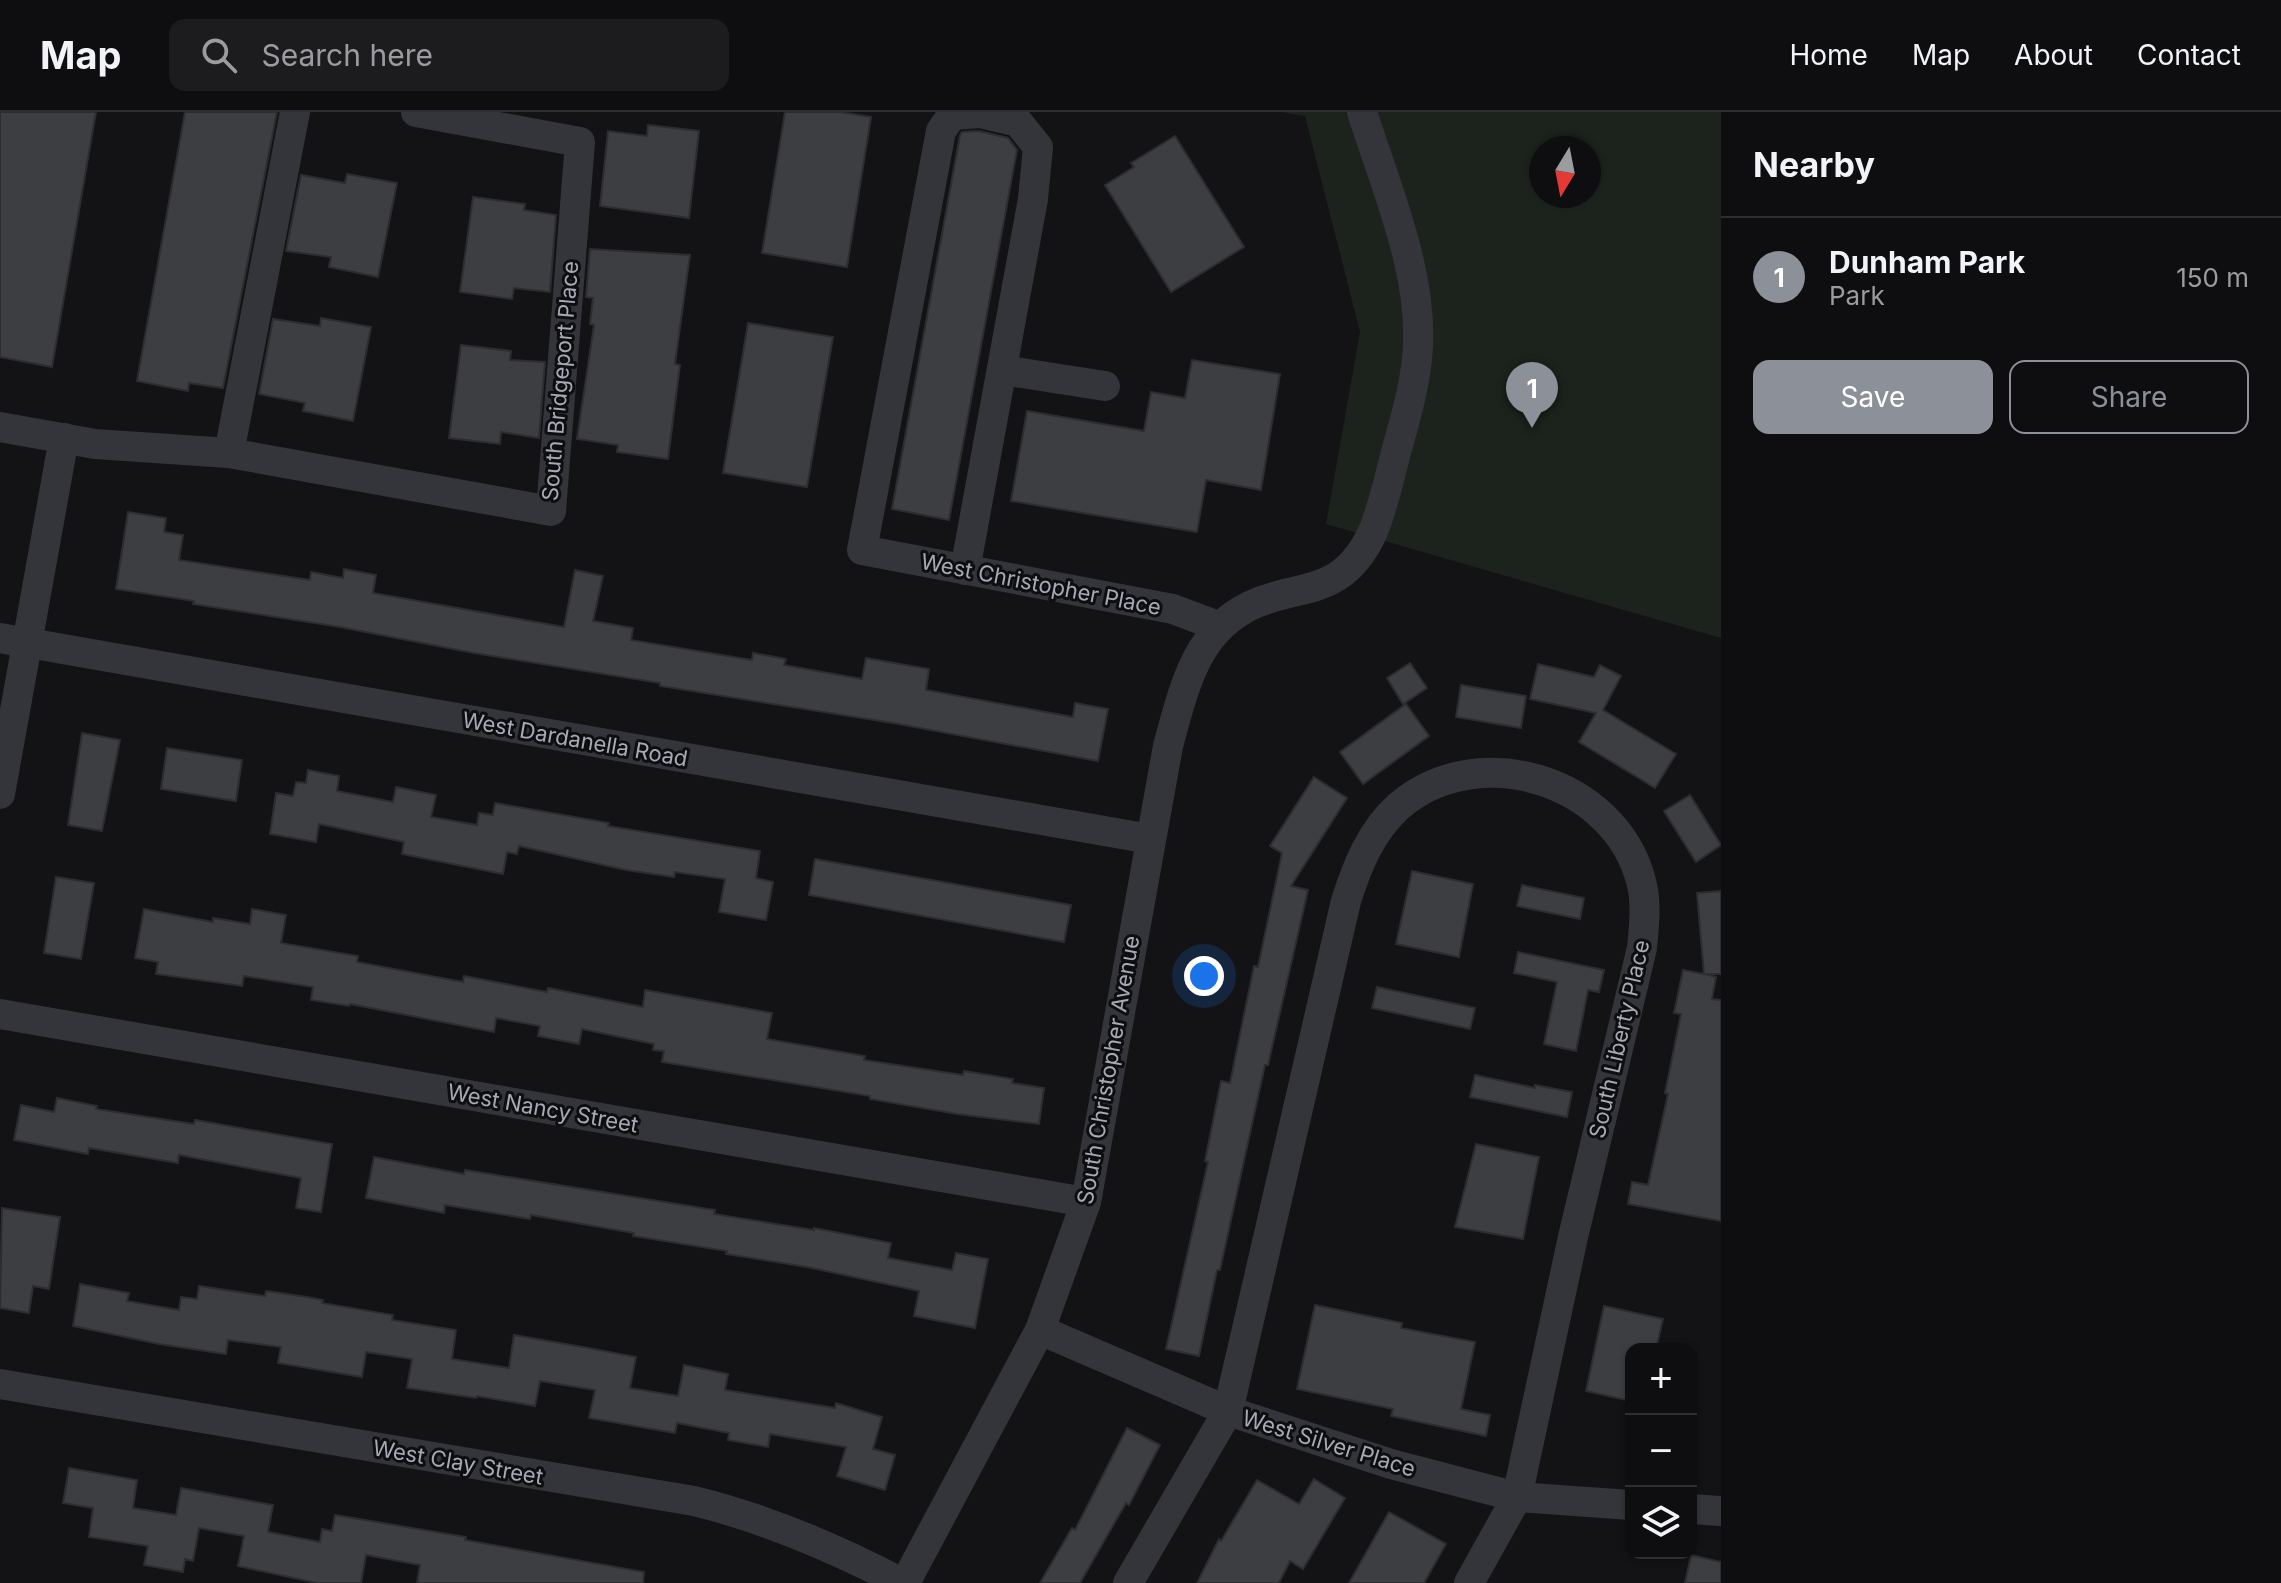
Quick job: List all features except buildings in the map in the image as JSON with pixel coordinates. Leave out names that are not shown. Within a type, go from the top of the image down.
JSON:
[{"type":"street","points":[[229,453],[295,112]]},
{"type":"street","name":"South Bridgeport Place","points":[[0,427],[156,450],[229,453],[551,511],[580,142],[416,112]]},
{"type":"street","points":[[1218,626],[1242,609],[1270,598],[1320,586],[1341,574],[1367,546],[1378,521],[1412,386],[1418,333],[1412,278],[1362,112]]},
{"type":"street","name":"West Christopher Place","points":[[1002,370],[1033,199],[1038,147],[1018,122],[980,113],[952,115],[941,131],[862,550],[1173,609],[1218,626]]},
{"type":"street","points":[[965,570],[1002,370],[1105,386]]},
{"type":"street","points":[[0,794],[13,640],[64,438]]},
{"type":"street","name":"South Christopher Avenue","points":[[904,1583],[1040,1330],[1086,1202],[1168,746],[1183,688],[1197,655],[1218,626]]},
{"type":"street","name":"West Dardanella Road","points":[[13,640],[1150,839]]},
{"type":"street","name":"South Liberty Place","points":[[1128,1583],[1228,1411],[1346,901],[1370,842],[1401,805],[1441,783],[1487,774],[1536,777],[1568,790],[1594,808],[1614,829],[1642,882],[1644,922],[1642,948],[1573,1237],[1517,1497],[1469,1583]]},
{"type":"street","name":"West Nancy Street","points":[[0,1014],[1086,1202]]},
{"type":"street","name":"West Silver Place","points":[[1040,1330],[1228,1411],[1391,1464],[1517,1497],[1625,1505]]},
{"type":"street","name":"West Clay Street","points":[[0,1384],[694,1501],[797,1532],[904,1583]]},
{"type":"street","points":[[1697,1509],[1721,1511]]},
{"type":"shaded area","points":[[1281,112],[1721,112],[1721,638],[1326,524],[1360,332],[1305,116]]},
{"type":"place","name":"Dunham Park","points":[[1532,428]]}]
